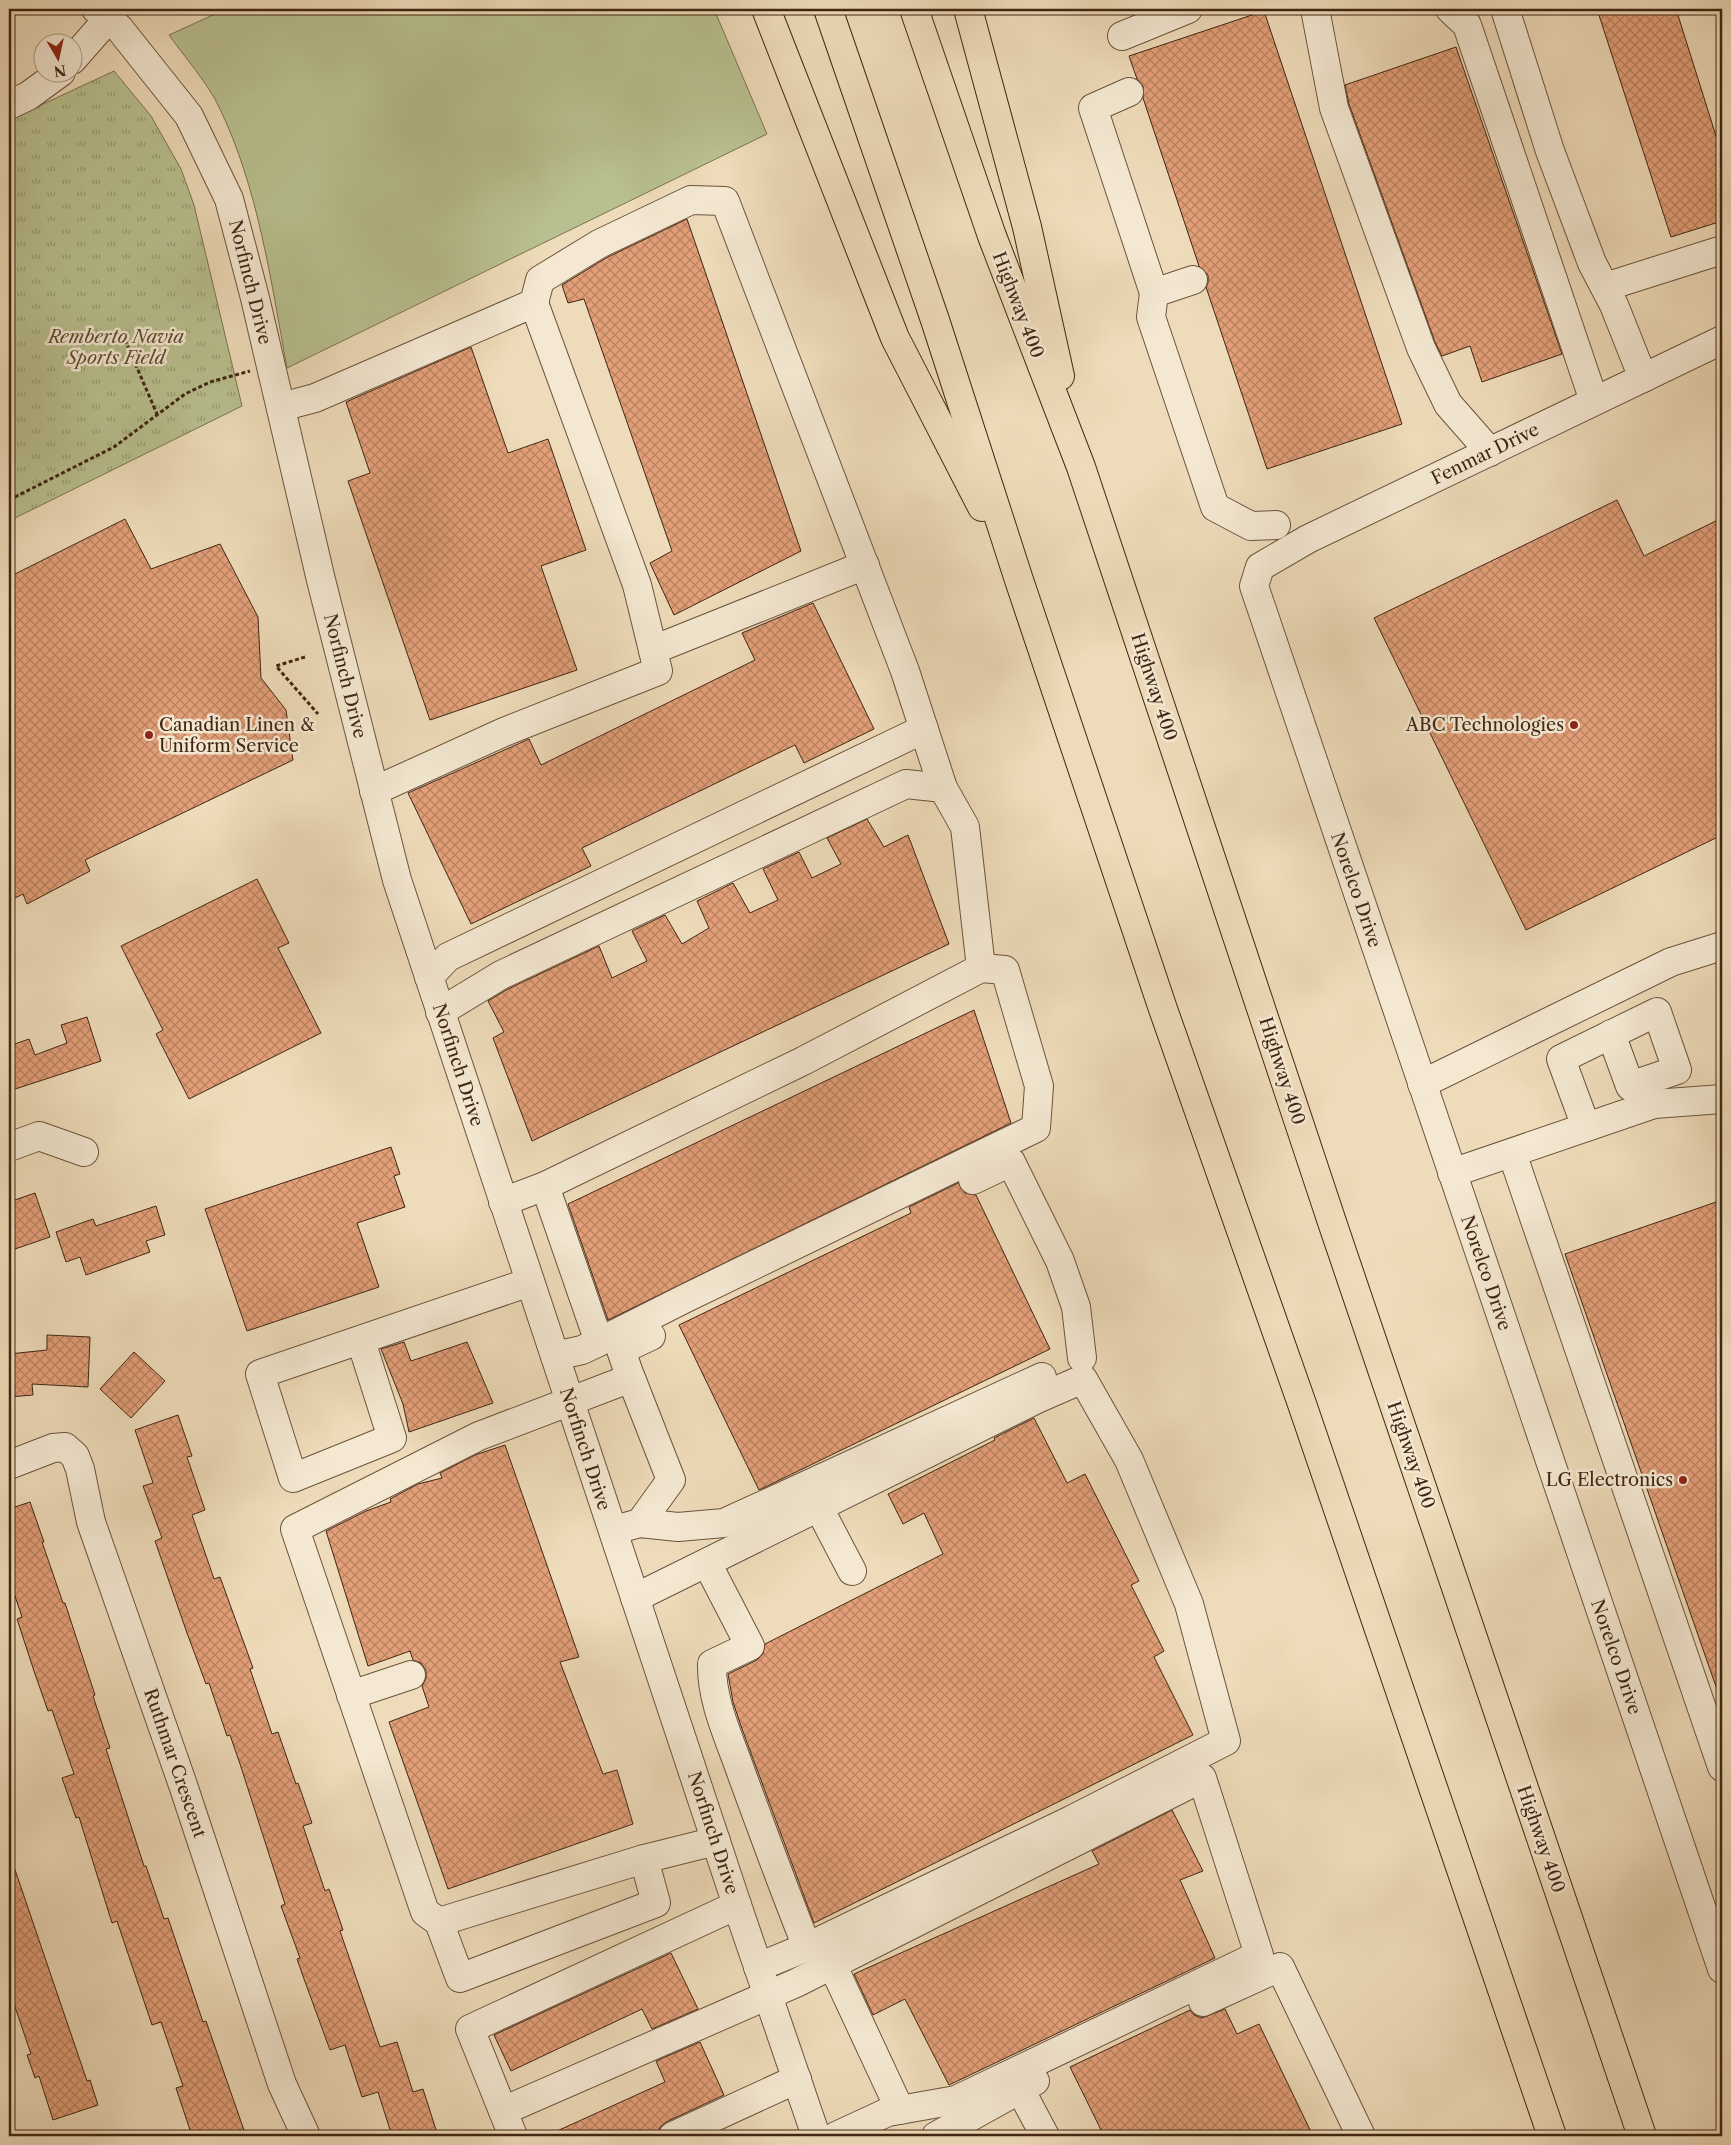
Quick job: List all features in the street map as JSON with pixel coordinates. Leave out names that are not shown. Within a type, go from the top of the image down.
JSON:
[{"type":"highway","points":[[766,9],[895,338],[1019,580]]},
{"type":"highway","points":[[828,9],[935,320],[1019,580],[1166,1018],[1299,1395],[1552,2136]]},
{"type":"highway","name":"Highway 400","points":[[914,9],[992,236],[1081,467],[1333,1225],[1642,2136]]},
{"type":"highway","points":[[968,9],[1027,226],[1081,467]]},
{"type":"street","points":[[1122,36],[1188,9]]},
{"type":"street","points":[[1315,9],[1334,108],[1421,348],[1448,404],[1490,452]]},
{"type":"street","points":[[1450,9],[1467,26],[1594,401]]},
{"type":"street","points":[[1505,9],[1550,151],[1592,262],[1614,305],[1643,378]]},
{"type":"street","points":[[82,45],[102,14]]},
{"type":"street","name":"Norfinch Drive","points":[[102,14],[119,28],[189,116],[225,191],[242,247],[321,580],[396,880],[737,1905],[816,2136]]},
{"type":"street","points":[[9,105],[28,96],[47,82]]},
{"type":"street","points":[[1129,92],[1093,108],[1154,293],[1151,317],[1215,507],[1251,526],[1276,525]]},
{"type":"street","points":[[374,791],[504,732],[658,671],[637,585],[534,303],[540,280],[599,244],[691,200],[726,201],[905,671],[943,788],[965,827],[981,968]]},
{"type":"street","points":[[1605,287],[1722,250]]},
{"type":"street","points":[[1154,293],[1193,280]]},
{"type":"street","points":[[281,407],[315,398],[534,303]]},
{"type":"street","name":"Fenmar Drive","points":[[1256,576],[1260,567],[1308,539],[1722,340]]},
{"type":"street","points":[[653,650],[865,565]]},
{"type":"street","name":"Norelco Drive","points":[[1256,576],[1254,586],[1259,603],[1452,1173],[1712,1904],[1722,1969]]},
{"type":"street","points":[[429,977],[448,957],[924,729]]},
{"type":"street","points":[[440,1012],[501,975],[906,784],[943,788]]},
{"type":"street","points":[[516,925],[533,960]]},
{"type":"street","points":[[1422,1084],[1671,962],[1722,946]]},
{"type":"street","points":[[503,1202],[545,1186],[795,1065],[981,968],[1005,970],[1038,1086],[1036,1128],[684,1299],[611,1343]]},
{"type":"street","points":[[1452,1173],[1586,1127],[1677,1070],[1657,1012],[1561,1059],[1586,1127]]},
{"type":"street","points":[[1611,1034],[1634,1098]]},
{"type":"street","points":[[1634,1098],[1654,1104],[1722,1099]]},
{"type":"street","points":[[9,1147],[39,1136],[84,1152]]},
{"type":"street","points":[[1512,1153],[1722,1767]]},
{"type":"street","points":[[555,1356],[611,1343],[1010,1162],[1060,1261],[1076,1306],[1082,1368],[1129,1460],[1189,1604],[1226,1741],[1071,1820],[807,1947],[758,1967]]},
{"type":"street","points":[[545,1186],[611,1343],[631,1379],[671,1480],[640,1523]]},
{"type":"street","points":[[361,1341],[392,1438],[293,1478],[260,1374],[530,1282]]},
{"type":"street","points":[[635,1598],[1037,1399],[1082,1368]]},
{"type":"street","points":[[613,1531],[640,1523],[678,1527],[724,1523],[1082,1368]]},
{"type":"street","points":[[631,1379],[479,1436],[295,1529],[425,1912],[439,1922],[460,1978],[656,1903],[644,1859]]},
{"type":"street","name":"Ruthmar Crescent","points":[[9,1465],[65,1447],[75,1456],[80,1469],[91,1522],[183,1785],[282,2084],[306,2136]]},
{"type":"street","points":[[819,1508],[852,1571]]},
{"type":"street","points":[[707,1563],[750,1646],[712,1664],[712,1682],[729,1738],[770,1854],[807,1947]]},
{"type":"street","points":[[351,1695],[411,1675]]},
{"type":"street","points":[[503,2111],[768,1995],[1202,1778],[1259,1955],[956,2100],[888,2112],[836,2136]]},
{"type":"street","points":[[439,1922],[644,1859],[716,1841]]},
{"type":"street","points":[[513,2136],[470,2029],[737,1905]]},
{"type":"street","points":[[832,1964],[900,2110]]},
{"type":"street","points":[[936,2136],[1048,2074],[1280,1967],[1361,2136]]},
{"type":"street","points":[[673,2136],[797,2079]]},
{"type":"street","points":[[1020,2090],[1045,2136]]},
{"type":"path","points":[[125,340],[156,414]]},
{"type":"path","points":[[9,500],[114,447],[185,394],[210,382],[270,367]]},
{"type":"path","points":[[305,658],[276,666],[318,714]]},
{"type":"green space","points":[[226,9],[714,9],[767,134],[287,368],[262,235],[244,169],[215,98],[169,35]]},
{"type":"green space","name":"Remberto Navia Sports Field","points":[[114,71],[151,116],[181,169],[194,205],[242,406],[9,521],[9,120]]},
{"type":"building","points":[[1597,9],[1676,9],[1722,155],[1722,221],[1671,237]]},
{"type":"building","points":[[1264,11],[1402,424],[1267,469],[1206,287],[1208,275],[1199,266],[1143,98],[1143,86],[1137,79],[1129,56]]},
{"type":"building","points":[[1456,47],[1562,354],[1482,382],[1470,346],[1442,356],[1435,342],[1349,104],[1345,85]]},
{"type":"building","points":[[687,219],[801,551],[674,615],[650,563],[672,551],[584,299],[568,303],[562,285],[606,258]]},
{"type":"building","points":[[471,347],[508,453],[548,439],[586,550],[541,566],[577,670],[430,720],[348,481],[370,473],[346,402]]},
{"type":"building","name":"ABC Technologies","points":[[1617,500],[1644,556],[1722,518],[1722,835],[1526,930],[1374,618]]},
{"type":"building","name":"Canadian Linen & Uniform Service","points":[[125,519],[151,569],[220,544],[258,617],[261,678],[286,710],[293,760],[85,860],[90,871],[27,904],[23,894],[9,901],[9,577]]},
{"type":"building","points":[[813,603],[874,729],[804,763],[795,745],[582,848],[591,866],[471,924],[408,793],[529,739],[541,765],[755,660],[742,633]]},
{"type":"building","points":[[867,819],[884,847],[908,835],[949,944],[532,1141],[493,1038],[504,1032],[488,1001],[508,989],[599,946],[612,978],[647,961],[632,931],[665,915],[682,944],[709,928],[697,901],[733,883],[750,913],[778,900],[763,869],[799,852],[812,878],[841,864],[827,838]]},
{"type":"building","points":[[257,879],[289,943],[278,948],[321,1033],[189,1099],[156,1034],[163,1030],[121,946]]},
{"type":"building","points":[[974,1010],[1011,1123],[608,1320],[568,1204]]},
{"type":"building","points":[[87,1017],[101,1061],[9,1091],[9,1046],[29,1039],[35,1055],[67,1043],[61,1025]]},
{"type":"building","points":[[391,1147],[400,1174],[394,1176],[405,1207],[357,1223],[379,1287],[247,1331],[205,1209]]},
{"type":"building","points":[[958,1183],[965,1193],[976,1195],[1050,1349],[759,1490],[679,1325],[911,1213],[909,1207]]},
{"type":"building","points":[[35,1193],[50,1237],[15,1249],[9,1231],[9,1202]]},
{"type":"building","name":"LG Electronics","points":[[1722,1200],[1722,1698],[1720,1698],[1565,1254]]},
{"type":"building","points":[[156,1206],[165,1235],[146,1241],[150,1252],[86,1275],[80,1257],[66,1262],[56,1232],[93,1219],[96,1226]]},
{"type":"building","points":[[47,1335],[90,1337],[88,1387],[32,1384],[33,1395],[9,1397],[9,1354],[47,1350]]},
{"type":"building","points":[[404,1342],[411,1361],[467,1342],[493,1403],[409,1432],[403,1404],[381,1349]]},
{"type":"building","points":[[134,1352],[165,1381],[131,1418],[100,1389]]},
{"type":"building","points":[[178,1415],[192,1456],[187,1457],[205,1510],[192,1515],[214,1579],[220,1577],[253,1668],[250,1669],[272,1734],[278,1732],[296,1784],[298,1783],[312,1823],[303,1826],[325,1891],[329,1889],[343,1930],[340,1931],[380,2047],[397,2042],[413,2092],[423,2089],[438,2136],[392,2136],[378,2092],[362,2097],[345,2045],[330,2050],[304,1979],[297,1959],[300,1958],[281,1906],[285,1904],[241,1767],[230,1735],[227,1736],[209,1683],[206,1684],[155,1541],[162,1538],[143,1486],[153,1483],[135,1430]]},
{"type":"building","points":[[1034,1418],[1067,1483],[1085,1474],[1139,1581],[1131,1585],[1164,1651],[1154,1657],[1193,1735],[814,1923],[742,1729],[733,1702],[728,1674],[757,1660],[763,1654],[765,1644],[943,1554],[924,1513],[903,1524],[888,1494],[995,1440],[994,1438]]},
{"type":"building","points":[[505,1445],[579,1657],[560,1662],[603,1774],[617,1770],[633,1824],[448,1889],[389,1722],[429,1707],[422,1686],[426,1679],[426,1670],[421,1663],[413,1660],[410,1651],[368,1666],[326,1531],[366,1511],[391,1502],[390,1499],[418,1484],[442,1478],[440,1473],[475,1455]]},
{"type":"building","points":[[30,1502],[95,1695],[93,1696],[110,1748],[106,1749],[144,1866],[146,1866],[164,1919],[168,1918],[203,2022],[206,2021],[246,2136],[192,2136],[176,2088],[183,2086],[161,2022],[152,2025],[117,1921],[112,1923],[79,1817],[76,1818],[62,1778],[74,1774],[52,1710],[48,1711],[34,1671],[17,1619],[22,1617],[9,1578],[9,1509]]},
{"type":"building","points":[[1172,1810],[1203,1871],[1180,1880],[1215,1958],[949,2085],[905,1999],[873,2015],[854,1974],[1099,1864],[1092,1851]]},
{"type":"building","points":[[9,1858],[11,1858],[87,2081],[90,2080],[98,2105],[53,2120],[39,2076],[35,2078],[27,2055],[31,2054],[9,1989]]},
{"type":"building","points":[[671,1953],[698,2009],[652,2029],[642,2009],[511,2071],[494,2035]]},
{"type":"building","points":[[1225,2009],[1237,2034],[1259,2024],[1313,2136],[1104,2136],[1070,2067],[1190,2010],[1194,2015],[1202,2018]]},
{"type":"building","points":[[700,2042],[724,2095],[666,2122],[660,2127],[658,2136],[546,2136],[665,2082],[656,2061]]},
{"type":"place","name":"ABC Technologies","points":[[1574,725]]},
{"type":"place","name":"Canadian Linen & Uniform Service","points":[[149,735]]},
{"type":"place","name":"LG Electronics","points":[[1683,1480]]}]
